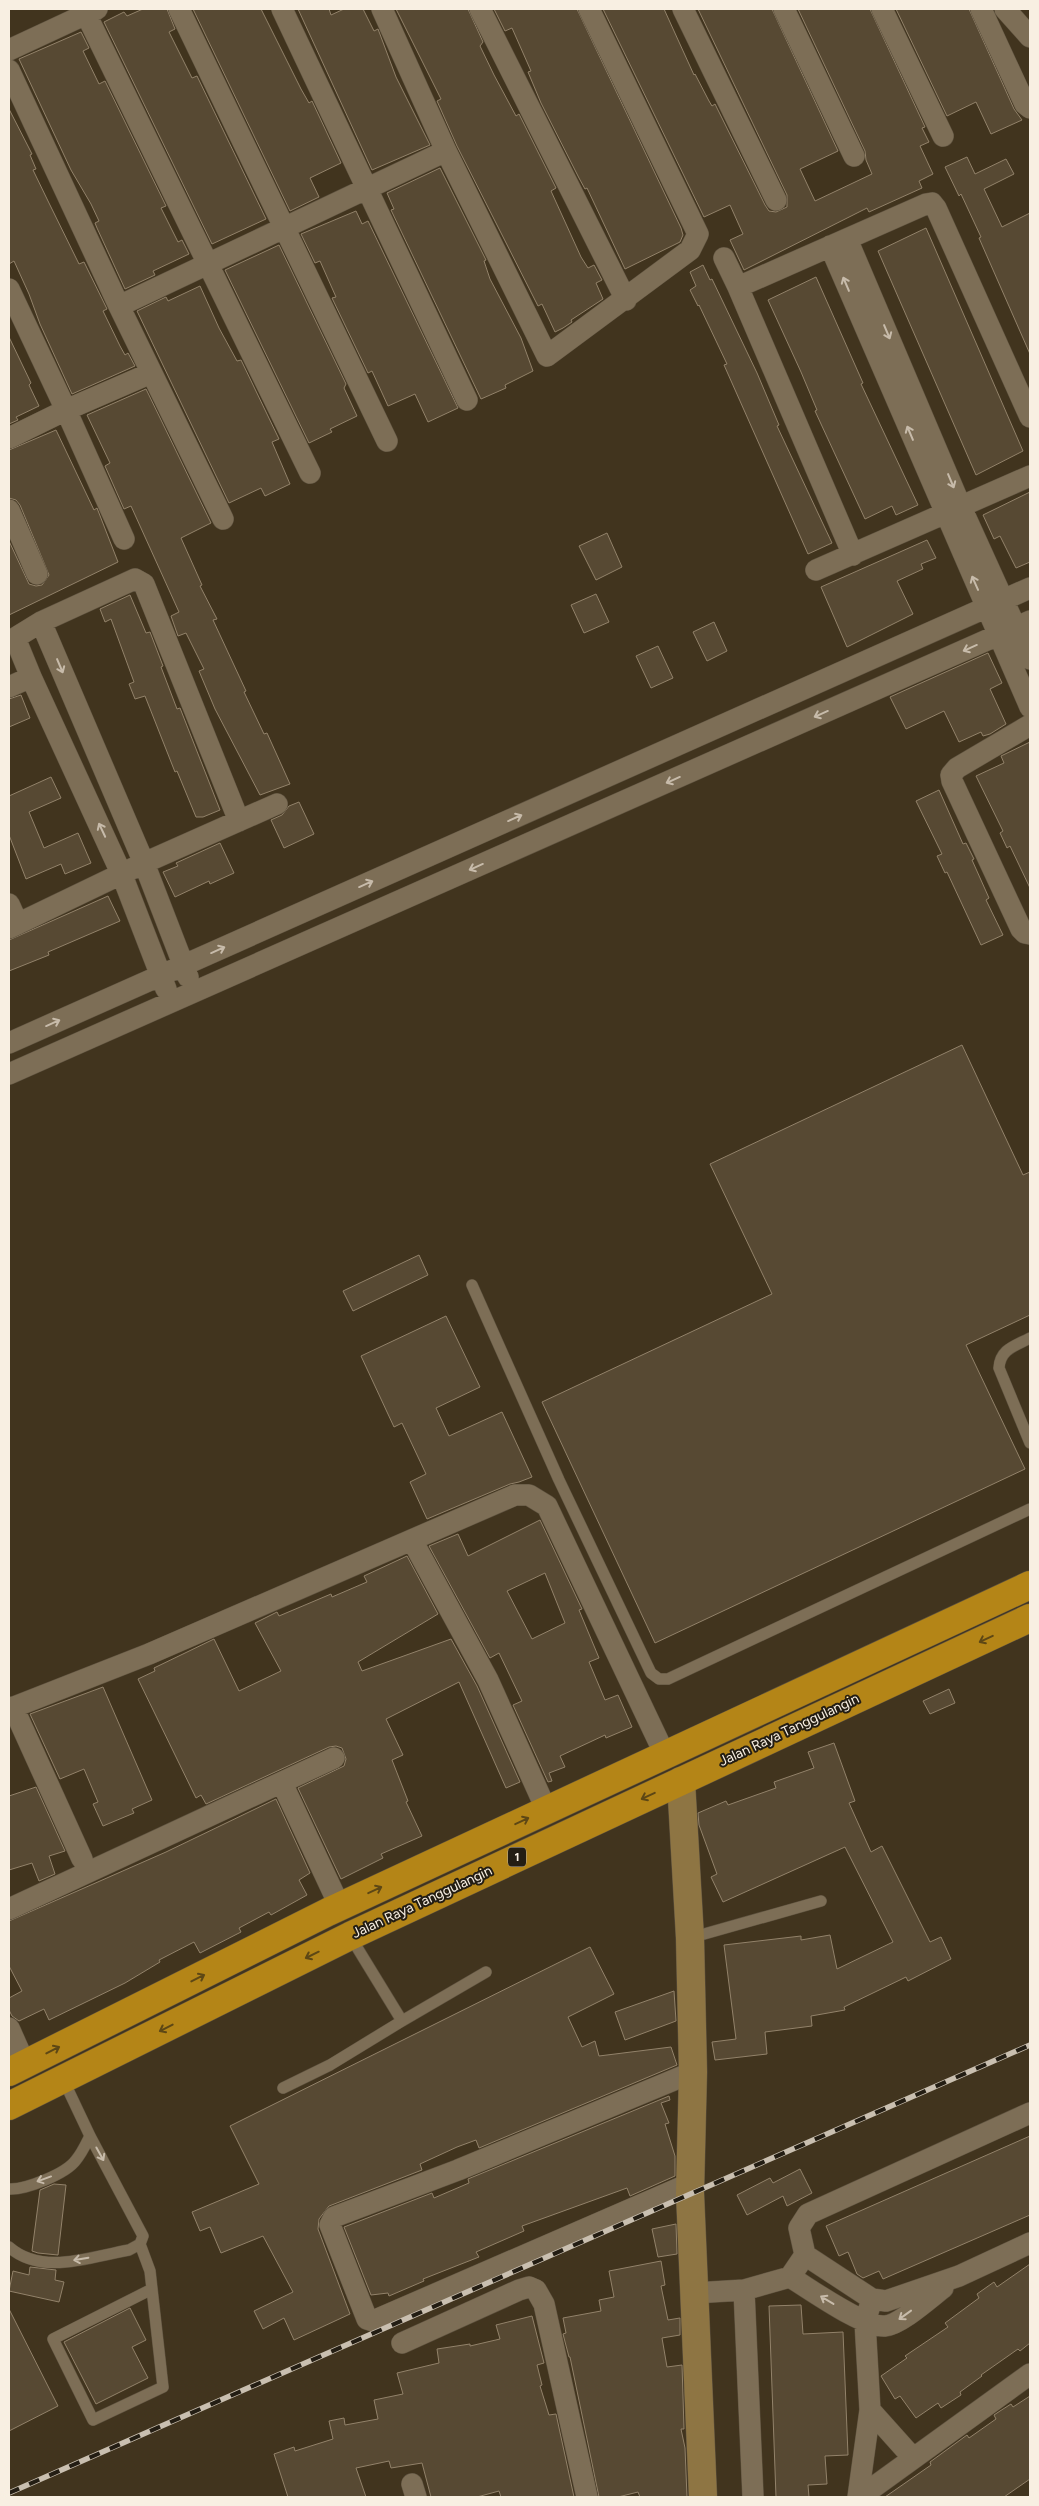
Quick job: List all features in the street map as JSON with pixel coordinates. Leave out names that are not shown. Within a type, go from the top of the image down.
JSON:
[{"type":"highway","name":"1","points":[[17,2068],[340,1907],[1030,1585]]},
{"type":"highway","name":"Jalan Raya Tanggulangin","points":[[9,2106],[350,1936],[855,1698],[1030,1618]]},
{"type":"highway","points":[[895,1647],[892,1660],[893,1665],[906,1675]]},
{"type":"highway","points":[[843,1672],[853,1682],[855,1698]]},
{"type":"street","points":[[179,9],[387,441]]},
{"type":"street","points":[[282,9],[467,400]]},
{"type":"street","points":[[382,9],[446,151],[547,356],[626,300],[690,250],[698,234],[589,9]]},
{"type":"street","points":[[480,9],[626,300]]},
{"type":"street","points":[[683,9],[776,200]]},
{"type":"street","points":[[784,9],[854,156]]},
{"type":"street","points":[[882,9],[942,136]]},
{"type":"street","points":[[981,9],[1026,104],[1030,108]]},
{"type":"street","points":[[1005,9],[1030,37]]},
{"type":"street","points":[[9,50],[92,12],[208,263],[310,473]]},
{"type":"street","points":[[9,70],[119,306],[223,519]]},
{"type":"street","points":[[119,306],[446,151]]},
{"type":"street","points":[[738,287],[932,203],[936,208],[1030,417]]},
{"type":"street","points":[[839,243],[995,605],[1015,628],[1030,659]]},
{"type":"street","points":[[724,258],[853,555]]},
{"type":"street","points":[[9,289],[124,539]]},
{"type":"street","points":[[9,438],[66,410],[151,373]]},
{"type":"street","points":[[816,570],[1030,476]]},
{"type":"street","points":[[9,510],[37,574]]},
{"type":"street","points":[[170,1002],[162,975],[122,875],[15,638],[41,622],[135,579],[144,584],[239,821]]},
{"type":"street","points":[[9,1043],[1030,588]]},
{"type":"street","points":[[41,622],[144,863],[183,965],[195,991]]},
{"type":"street","points":[[1015,628],[1030,707]]},
{"type":"street","points":[[9,1074],[1015,628]]},
{"type":"street","points":[[9,687],[31,677]]},
{"type":"street","points":[[1030,725],[957,768],[951,775],[952,781],[1021,929],[1025,933],[1030,934]]},
{"type":"street","points":[[625,769],[637,796]]},
{"type":"street","points":[[9,904],[13,926],[144,863],[277,804]]},
{"type":"street","points":[[82,1859],[11,1708],[149,1654],[515,1495],[529,1495],[538,1498],[547,1506],[665,1756]]},
{"type":"street","points":[[412,1540],[488,1680],[546,1810]]},
{"type":"street","points":[[9,1909],[334,1758]]},
{"type":"street","points":[[680,1781],[690,1938],[694,2072],[690,2183],[703,2497]]},
{"type":"street","points":[[282,1783],[340,1907]]},
{"type":"street","points":[[9,2028],[17,2068]]},
{"type":"street","points":[[690,2183],[373,2321],[367,2319],[330,2225],[334,2216],[458,2170],[694,2072]]},
{"type":"street","points":[[1030,2113],[808,2214],[799,2228],[805,2255],[872,2299],[886,2301],[959,2276],[1030,2243]]},
{"type":"street","points":[[694,2292],[744,2290],[790,2277],[805,2255]]},
{"type":"street","points":[[790,2277],[865,2322],[885,2326],[896,2322],[959,2276]]},
{"type":"street","points":[[402,2343],[519,2290],[529,2287],[536,2290],[544,2304],[587,2497]]},
{"type":"street","points":[[744,2290],[754,2497]]},
{"type":"street","points":[[859,2497],[870,2410],[865,2322],[872,2299]]},
{"type":"street","points":[[859,2497],[1030,2374]]},
{"type":"street","points":[[870,2410],[913,2458]]},
{"type":"lane","points":[[472,1285],[559,1480],[642,1656],[651,1674],[659,1679],[668,1679],[1030,1509]]},
{"type":"lane","points":[[1030,1338],[1006,1350],[1000,1358],[999,1368],[1030,1443]]},
{"type":"lane","points":[[690,1938],[821,1902]]},
{"type":"lane","points":[[350,1936],[402,2021]]},
{"type":"lane","points":[[282,2088],[330,2065],[486,1972]]},
{"type":"lane","points":[[9,2247],[28,2260],[53,2264],[129,2250],[140,2244],[143,2236],[90,2136],[63,2079]]},
{"type":"lane","points":[[9,2188],[17,2189],[62,2172],[76,2161],[90,2136]]},
{"type":"lane","points":[[140,2244],[150,2271],[163,2387],[93,2420],[53,2339],[152,2289]]},
{"type":"building","points":[[143,9],[167,9],[175,29],[169,32],[192,78],[197,76],[266,219],[212,244],[104,22],[124,12],[127,16]]},
{"type":"building","points":[[193,9],[261,9],[301,89],[309,103],[312,101],[341,163],[310,178],[319,197],[290,211]]},
{"type":"building","points":[[298,9],[329,9],[331,15],[344,9],[363,9],[374,31],[378,29],[396,77],[430,145],[372,170]]},
{"type":"building","points":[[396,9],[468,9],[483,42],[480,46],[494,75],[516,116],[519,114],[556,188],[551,191],[581,257],[588,268],[594,265],[602,280],[596,283],[603,299],[571,320],[572,322],[563,328],[555,332],[542,304],[538,306],[457,146],[437,101],[441,99]]},
{"type":"building","points":[[494,9],[577,9],[681,228],[683,235],[680,242],[625,269],[587,188],[585,189],[579,178],[541,103],[528,72],[531,71],[512,28],[505,31]]},
{"type":"building","points":[[603,9],[664,9],[694,75],[712,106],[715,104],[765,205],[769,211],[776,212],[787,207],[787,195],[698,9],[772,9],[838,151],[800,169],[815,201],[872,174],[866,160],[865,151],[798,9],[870,9],[925,127],[922,128],[929,142],[920,146],[933,174],[919,181],[922,188],[869,212],[867,208],[744,270],[730,240],[743,234],[730,205],[704,217]]},
{"type":"building","points":[[896,9],[969,9],[1014,109],[1022,120],[991,134],[976,102],[947,116]]},
{"type":"building","points":[[81,32],[89,48],[83,51],[99,84],[105,81],[166,206],[161,208],[178,242],[182,240],[189,254],[153,271],[155,275],[125,289],[95,223],[99,221],[71,170],[19,59]]},
{"type":"building","points":[[9,109],[32,154],[30,155],[36,169],[33,170],[48,201],[79,264],[84,262],[107,309],[103,311],[120,346],[125,355],[128,353],[135,366],[72,394],[14,261],[9,264]]},
{"type":"building","points":[[967,157],[975,174],[1006,159],[1014,174],[984,189],[1002,227],[1030,213],[1030,354],[979,238],[981,237],[961,194],[959,196],[945,167]]},
{"type":"building","points":[[440,168],[486,260],[484,261],[490,279],[521,338],[533,371],[505,385],[506,388],[481,399],[391,210],[394,209],[387,193]]},
{"type":"building","points":[[356,211],[362,224],[368,221],[458,408],[428,422],[415,394],[388,406],[372,371],[368,373],[332,298],[336,297],[320,261],[315,263],[301,234]]},
{"type":"building","points":[[926,228],[1023,451],[976,475],[878,251]]},
{"type":"building","points":[[279,245],[346,384],[344,388],[357,416],[330,429],[332,432],[309,443],[225,270]]},
{"type":"building","points":[[703,265],[710,280],[712,279],[757,373],[779,425],[777,426],[832,543],[808,554],[724,365],[727,364],[690,290],[696,286],[690,272]]},
{"type":"building","points":[[816,277],[863,383],[861,384],[918,505],[896,515],[892,506],[865,519],[815,411],[817,410],[801,372],[768,300]]},
{"type":"building","points":[[200,286],[219,328],[237,361],[241,360],[279,439],[272,442],[290,484],[265,496],[261,488],[229,503],[137,311],[166,297],[168,301]]},
{"type":"building","points":[[9,337],[31,383],[29,385],[39,406],[16,417],[18,420],[9,424]]},
{"type":"building","points":[[146,389],[211,523],[181,538],[202,585],[200,586],[217,619],[213,620],[246,691],[244,692],[264,734],[267,733],[290,784],[260,795],[215,709],[199,671],[204,669],[186,633],[178,636],[171,616],[179,612],[131,506],[124,509],[105,466],[110,463],[87,415]]},
{"type":"building","points":[[56,430],[94,510],[97,508],[118,562],[9,615],[9,541],[29,584],[42,585],[49,575],[20,505],[16,500],[9,498],[9,450]]},
{"type":"building","points":[[1030,492],[1030,562],[1016,568],[1000,536],[994,539],[983,515]]},
{"type":"building","points":[[607,533],[622,567],[596,580],[579,546]]},
{"type":"building","points":[[927,540],[936,558],[921,564],[923,569],[897,581],[913,614],[847,647],[821,587]]},
{"type":"building","points":[[596,594],[609,622],[584,633],[571,605]]},
{"type":"building","points":[[130,595],[146,633],[150,632],[177,709],[180,708],[220,810],[203,817],[196,817],[177,771],[175,772],[145,696],[135,699],[129,684],[134,682],[111,619],[105,622],[100,609]]},
{"type":"building","points":[[714,622],[727,651],[707,661],[693,632]]},
{"type":"building","points":[[658,646],[673,678],[651,688],[636,656]]},
{"type":"building","points":[[988,653],[1002,683],[990,689],[1006,724],[990,734],[983,736],[981,732],[959,742],[944,711],[906,729],[890,697]]},
{"type":"building","points":[[21,695],[30,718],[9,727],[9,699]]},
{"type":"building","points":[[1030,742],[1030,888],[1010,846],[1007,848],[1000,833],[1003,831],[976,776],[1004,763],[1001,756]]},
{"type":"building","points":[[51,777],[61,798],[29,812],[44,848],[78,833],[91,863],[65,874],[61,864],[26,879],[9,835],[9,796]]},
{"type":"building","points":[[939,790],[963,844],[966,843],[974,859],[972,860],[989,898],[986,900],[1003,935],[981,945],[947,872],[945,873],[937,856],[942,854],[916,801]]},
{"type":"building","points":[[299,802],[314,834],[284,848],[271,820],[282,815],[289,806]]},
{"type":"building","points":[[220,843],[234,873],[210,884],[209,881],[175,897],[163,872],[178,866],[176,863]]},
{"type":"building","points":[[108,896],[120,921],[48,952],[49,955],[9,971],[9,940]]},
{"type":"building","points":[[962,1045],[1023,1175],[1030,1172],[1030,1315],[966,1345],[1025,1469],[655,1643],[542,1402],[772,1294],[710,1164]]},
{"type":"building","points":[[419,1255],[428,1275],[353,1311],[343,1291]]},
{"type":"building","points":[[446,1316],[480,1387],[436,1408],[449,1436],[502,1412],[532,1477],[510,1484],[427,1519],[410,1482],[426,1474],[402,1423],[394,1427],[361,1356]]},
{"type":"building","points":[[540,1520],[582,1609],[579,1610],[599,1658],[589,1662],[605,1700],[618,1695],[632,1727],[606,1738],[605,1735],[560,1756],[565,1767],[549,1773],[552,1781],[548,1782],[513,1705],[522,1701],[499,1653],[490,1658],[429,1546],[458,1534],[468,1556]],"holes":[[[545,1573],[565,1623],[532,1639],[507,1591]]]},
{"type":"building","points":[[407,1556],[438,1614],[358,1662],[362,1671],[451,1639],[477,1686],[520,1782],[506,1788],[459,1682],[386,1719],[403,1755],[392,1760],[408,1801],[406,1802],[422,1836],[381,1854],[383,1858],[341,1879],[298,1788],[344,1766],[346,1759],[342,1748],[336,1746],[329,1747],[206,1804],[201,1795],[196,1798],[138,1679],[155,1671],[154,1668],[214,1639],[239,1691],[281,1671],[255,1623],[277,1612],[279,1616],[331,1594],[332,1597],[367,1582],[364,1576]]},
{"type":"building","points":[[103,1687],[152,1800],[132,1809],[134,1813],[103,1826],[93,1804],[98,1802],[84,1769],[60,1779],[30,1714]]},
{"type":"building","points":[[949,1689],[955,1703],[930,1714],[923,1701]]},
{"type":"building","points":[[834,1743],[855,1801],[849,1803],[871,1852],[882,1846],[930,1942],[941,1937],[951,1959],[908,1981],[906,1977],[844,2007],[845,2010],[811,2016],[812,2026],[765,2032],[767,2054],[715,2060],[712,2042],[736,2039],[724,1945],[801,1936],[801,1940],[830,1935],[837,1969],[893,1942],[845,1847],[723,1902],[711,1877],[717,1874],[699,1825],[698,1813],[726,1801],[728,1805],[776,1788],[774,1782],[814,1768],[808,1752]]},
{"type":"building","points":[[36,1787],[65,1851],[49,1856],[55,1874],[39,1881],[32,1863],[9,1870],[9,1796]]},
{"type":"building","points":[[276,1799],[310,1873],[299,1880],[307,1895],[271,1915],[269,1912],[239,1928],[241,1932],[200,1953],[194,1942],[159,1960],[160,1962],[125,1983],[49,2020],[44,2009],[19,2021],[12,2016],[9,2010],[9,1998],[22,1991],[9,1966],[9,1921],[166,1852]]},
{"type":"building","points":[[590,1947],[614,1994],[568,2017],[582,2047],[595,2041],[599,2056],[671,2047],[677,2065],[479,2148],[476,2140],[457,2147],[420,2164],[422,2170],[329,2206],[319,2219],[318,2229],[350,2314],[294,2340],[284,2318],[263,2329],[254,2311],[293,2292],[263,2236],[221,2253],[210,2227],[200,2231],[192,2212],[259,2184],[230,2126]]},
{"type":"building","points":[[674,1991],[676,2021],[625,2040],[615,2012]]},
{"type":"building","points":[[669,2096],[670,2100],[661,2103],[669,2123],[665,2124],[675,2156],[675,2176],[630,2196],[627,2188],[522,2226],[524,2231],[476,2252],[479,2257],[423,2279],[424,2281],[389,2296],[388,2293],[371,2295],[344,2227],[432,2193],[434,2198],[469,2183],[468,2179]]},
{"type":"building","points":[[1030,2136],[1030,2215],[883,2279],[879,2271],[863,2278],[857,2274],[848,2252],[839,2256],[826,2226]]},
{"type":"building","points":[[800,2169],[812,2193],[787,2206],[783,2196],[747,2215],[737,2195],[770,2178],[773,2183]]},
{"type":"building","points":[[54,2184],[66,2185],[58,2255],[32,2251],[40,2190]]},
{"type":"building","points":[[676,2224],[677,2254],[658,2257],[652,2229]]},
{"type":"building","points":[[661,2261],[665,2285],[661,2286],[668,2320],[680,2318],[680,2335],[662,2338],[667,2367],[682,2365],[684,2429],[681,2429],[685,2448],[687,2497],[640,2497],[638,2492],[618,2497],[599,2497],[570,2357],[563,2334],[566,2333],[563,2318],[601,2311],[599,2300],[614,2297],[609,2271]]},
{"type":"building","points":[[1030,2264],[1030,2343],[1020,2351],[1018,2349],[981,2375],[960,2392],[961,2395],[941,2408],[938,2403],[916,2418],[900,2396],[895,2399],[881,2376],[907,2358],[905,2356],[948,2327],[945,2323],[979,2298],[977,2294],[994,2282],[997,2287]]},
{"type":"building","points":[[30,2267],[56,2270],[55,2280],[64,2282],[59,2302],[9,2291],[13,2271],[29,2275]]},
{"type":"building","points":[[801,2305],[803,2334],[843,2332],[848,2455],[825,2456],[827,2484],[808,2485],[809,2497],[776,2497],[769,2306]]},
{"type":"building","points":[[130,2308],[146,2340],[132,2347],[148,2378],[96,2404],[64,2342]]},
{"type":"building","points":[[9,2309],[58,2406],[9,2431]]},
{"type":"building","points":[[532,2316],[544,2363],[537,2365],[542,2385],[540,2386],[549,2415],[556,2414],[574,2497],[501,2497],[499,2491],[477,2497],[431,2497],[422,2463],[391,2468],[389,2461],[356,2468],[366,2497],[288,2497],[274,2454],[294,2447],[295,2451],[333,2439],[329,2421],[344,2418],[345,2425],[378,2419],[374,2400],[403,2394],[397,2373],[439,2363],[437,2349],[470,2344],[470,2346],[500,2339],[496,2325]]},
{"type":"building","points":[[1030,2396],[1030,2479],[1004,2497],[885,2497],[931,2465],[930,2462],[967,2435],[969,2438],[996,2419],[994,2415],[1011,2404],[1013,2407]]},
{"type":"railway","points":[[9,2493],[1030,2045]]}]
